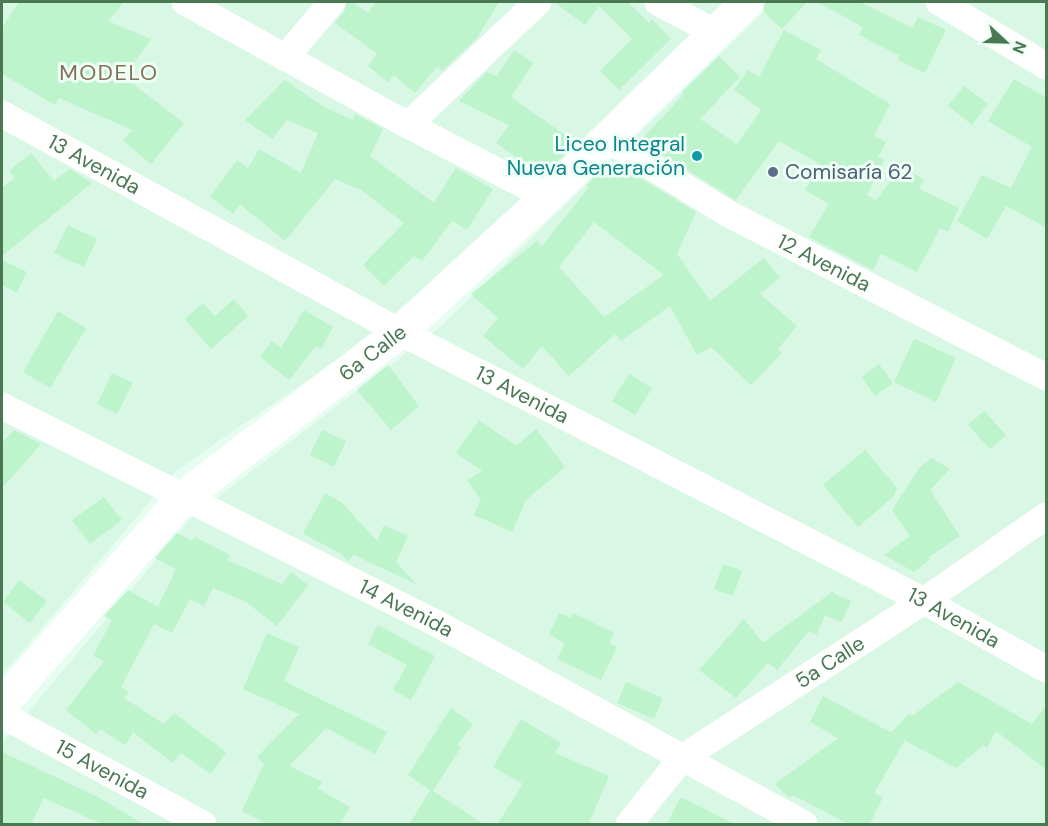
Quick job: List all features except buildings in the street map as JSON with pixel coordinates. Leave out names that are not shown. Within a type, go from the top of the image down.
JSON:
[{"type":"main road","name":"6a Calle","points":[[2,704],[185,496],[400,332],[547,197],[747,2]]},
{"type":"street","points":[[185,2],[408,125],[547,197]]},
{"type":"street","points":[[285,58],[332,2]]},
{"type":"street","points":[[408,125],[538,2]]},
{"type":"street","points":[[658,2],[716,33]]},
{"type":"street","points":[[939,2],[1047,66]]},
{"type":"street","name":"13 Avenida","points":[[2,114],[400,332],[924,601],[1047,669]]},
{"type":"street","name":"12 Avenida","points":[[607,139],[727,213],[1047,377]]},
{"type":"street","name":"14 Avenida","points":[[2,406],[434,622],[804,825]]},
{"type":"street","name":"5a Calle","points":[[628,825],[681,758],[924,601],[1047,516]]},
{"type":"street","name":"15 Avenida","points":[[2,715],[203,825]]},
{"type":"shaded area","points":[[2,2],[724,2],[488,238],[392,322],[177,470],[2,675]]},
{"type":"shaded area","points":[[774,2],[1046,2],[1046,824],[2,824],[2,743],[192,517],[440,327]]},
{"type":"place","name":"Liceo Integral Nueva Generación","points":[[697,156]]},
{"type":"place","name":"Comisaría 62","points":[[773,172]]},
{"type":"district","name":"MODELO","points":[[109,72]]}]
